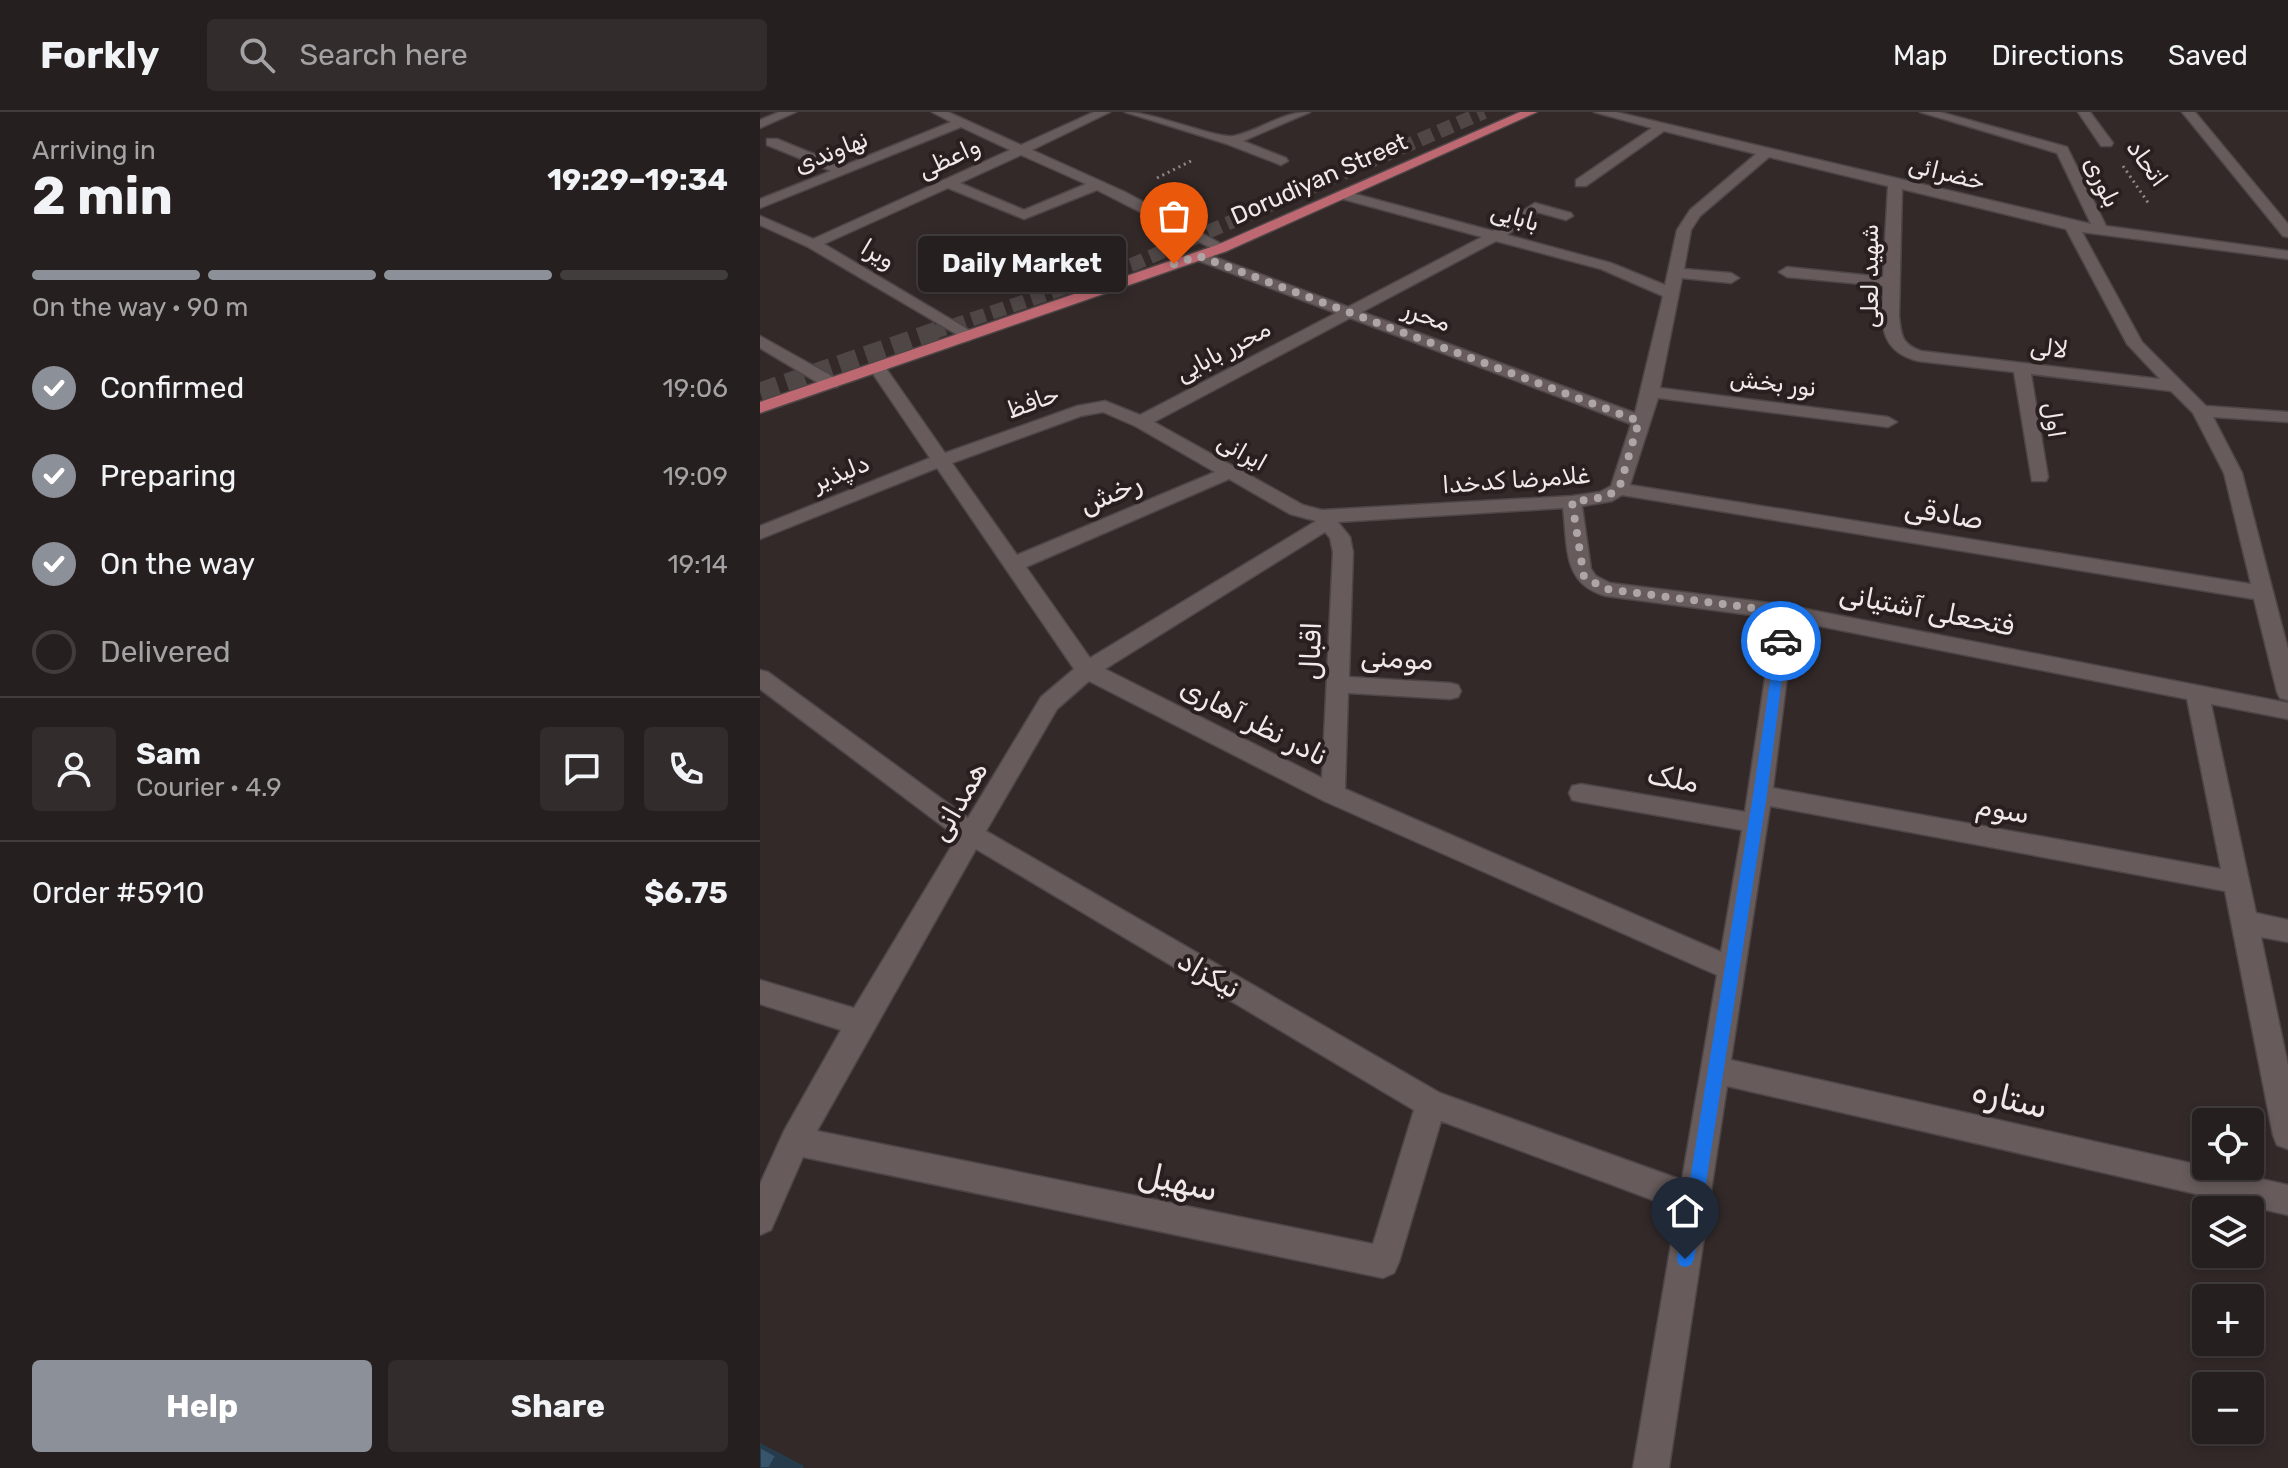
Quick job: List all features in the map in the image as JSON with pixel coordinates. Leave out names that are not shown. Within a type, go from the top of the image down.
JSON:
[{"type":"main road","name":"Dorudiyan Street","points":[[760,408],[1222,248],[1531,112]]},
{"type":"street","points":[[760,124],[790,112]]},
{"type":"street","points":[[938,112],[1120,195],[1222,248]]},
{"type":"street","name":"واعظی","points":[[813,244],[1104,112]]},
{"type":"street","points":[[1131,112],[1232,141],[1281,161]]},
{"type":"street","points":[[1232,141],[1304,112]]},
{"type":"street","name":"خضرائی","points":[[1600,112],[2072,226],[2288,255]]},
{"type":"street","name":"بلوری","points":[[1926,112],[2062,150],[2101,230]]},
{"type":"street","name":"اتحاد","points":[[2084,112],[2106,143]]},
{"type":"street","points":[[2188,112],[2288,233]]},
{"type":"street","name":"نهاوندی","points":[[760,204],[963,122]]},
{"type":"street","points":[[1581,183],[1662,127]]},
{"type":"street","points":[[772,142],[844,171]]},
{"type":"street","name":"غلامرضا کدخدا","points":[[1324,519],[1572,502],[1605,497],[1619,489],[1651,392],[1684,230],[1695,213],[1766,152]]},
{"type":"street","points":[[949,183],[1024,215],[1096,185]]},
{"type":"street","name":"شهید لعلی","points":[[1895,183],[1891,282],[1895,343],[1918,356]]},
{"type":"street","name":"بابایی","points":[[1344,195],[1498,234],[1606,266],[1670,293]]},
{"type":"street","name":"محرر بابایی","points":[[1141,422],[1498,234],[1535,207],[1566,216]]},
{"type":"street","name":"ویرا","points":[[760,220],[813,244],[968,336]]},
{"type":"street","points":[[2072,226],[2135,344],[2201,411],[2233,473],[2288,692]]},
{"type":"street","name":"محرر","points":[[1199,256],[1639,421]]},
{"type":"street","points":[[1787,272],[1891,282]]},
{"type":"street","points":[[1674,273],[1731,278]]},
{"type":"street","points":[[760,341],[831,383]]},
{"type":"street","name":"لالی","points":[[1918,356],[2174,386]]},
{"type":"street","name":"نادر نظر آهاری","points":[[877,368],[1087,670],[1333,794],[1732,969]]},
{"type":"street","name":"اول","points":[[2022,370],[2039,477]]},
{"type":"street","name":"نور بخش","points":[[1651,392],[1888,422]]},
{"type":"street","name":"حافظ","points":[[942,460],[1091,407],[1115,408],[1141,422]]},
{"type":"street","points":[[2201,411],[2288,417]]},
{"type":"street","name":"ایرانی","points":[[1141,422],[1297,510],[1324,519]]},
{"type":"street","name":"دلپذیر","points":[[760,533],[942,460]]},
{"type":"street","name":"رخش","points":[[1014,564],[1228,473]]},
{"type":"street","name":"صادقی","points":[[1619,489],[2261,593]]},
{"type":"street","name":"فتحعلی آشتیانی","points":[[1572,502],[1581,570],[1589,581],[1606,589],[1785,612],[2288,711]]},
{"type":"street","name":"همدانی","points":[[761,1216],[795,1141],[860,1023],[1049,703],[1087,670],[1324,519]]},
{"type":"street","name":"اقبال","points":[[1324,519],[1340,537],[1343,552],[1340,684],[1333,794]]},
{"type":"street","points":[[1655,1467],[1758,809],[1785,612]]},
{"type":"street","name":"نیکزاد","points":[[760,678],[973,835],[1431,1104],[1695,1200]]},
{"type":"street","name":"مومنی","points":[[1340,684],[1450,691]]},
{"type":"street","points":[[2197,691],[2288,1135]]},
{"type":"street","name":"ملک","points":[[1581,793],[1758,809]]},
{"type":"street","name":"سوم","points":[[1758,809],[2236,882]]},
{"type":"street","points":[[2244,922],[2288,931]]},
{"type":"street","points":[[760,992],[860,1023]]},
{"type":"street","name":"ستاره","points":[[1715,1070],[2288,1200]]},
{"type":"street","name":"سهیل","points":[[795,1141],[1383,1262],[1431,1104]]},
{"type":"path","points":[[1120,195],[1232,141]]},
{"type":"path","name":"اتحاد","points":[[2106,143],[2175,240]]},
{"type":"building","points":[[760,1447],[776,1456],[769,1468],[760,1468]]},
{"type":"tunnel","points":[[932,333],[1134,264],[1484,112]]},
{"type":"tunnel","points":[[760,392],[937,331]]},
{"type":"way so far","points":[[1174,264],[1199,256],[1639,421],[1619,489],[1605,497],[1572,502],[1584,577],[1606,589],[1785,612],[1781,641]]},
{"type":"place","name":"Daily Market","points":[[1174,264]]},
{"type":"route","points":[[1685,1259],[1760,795],[1781,641]]}]
